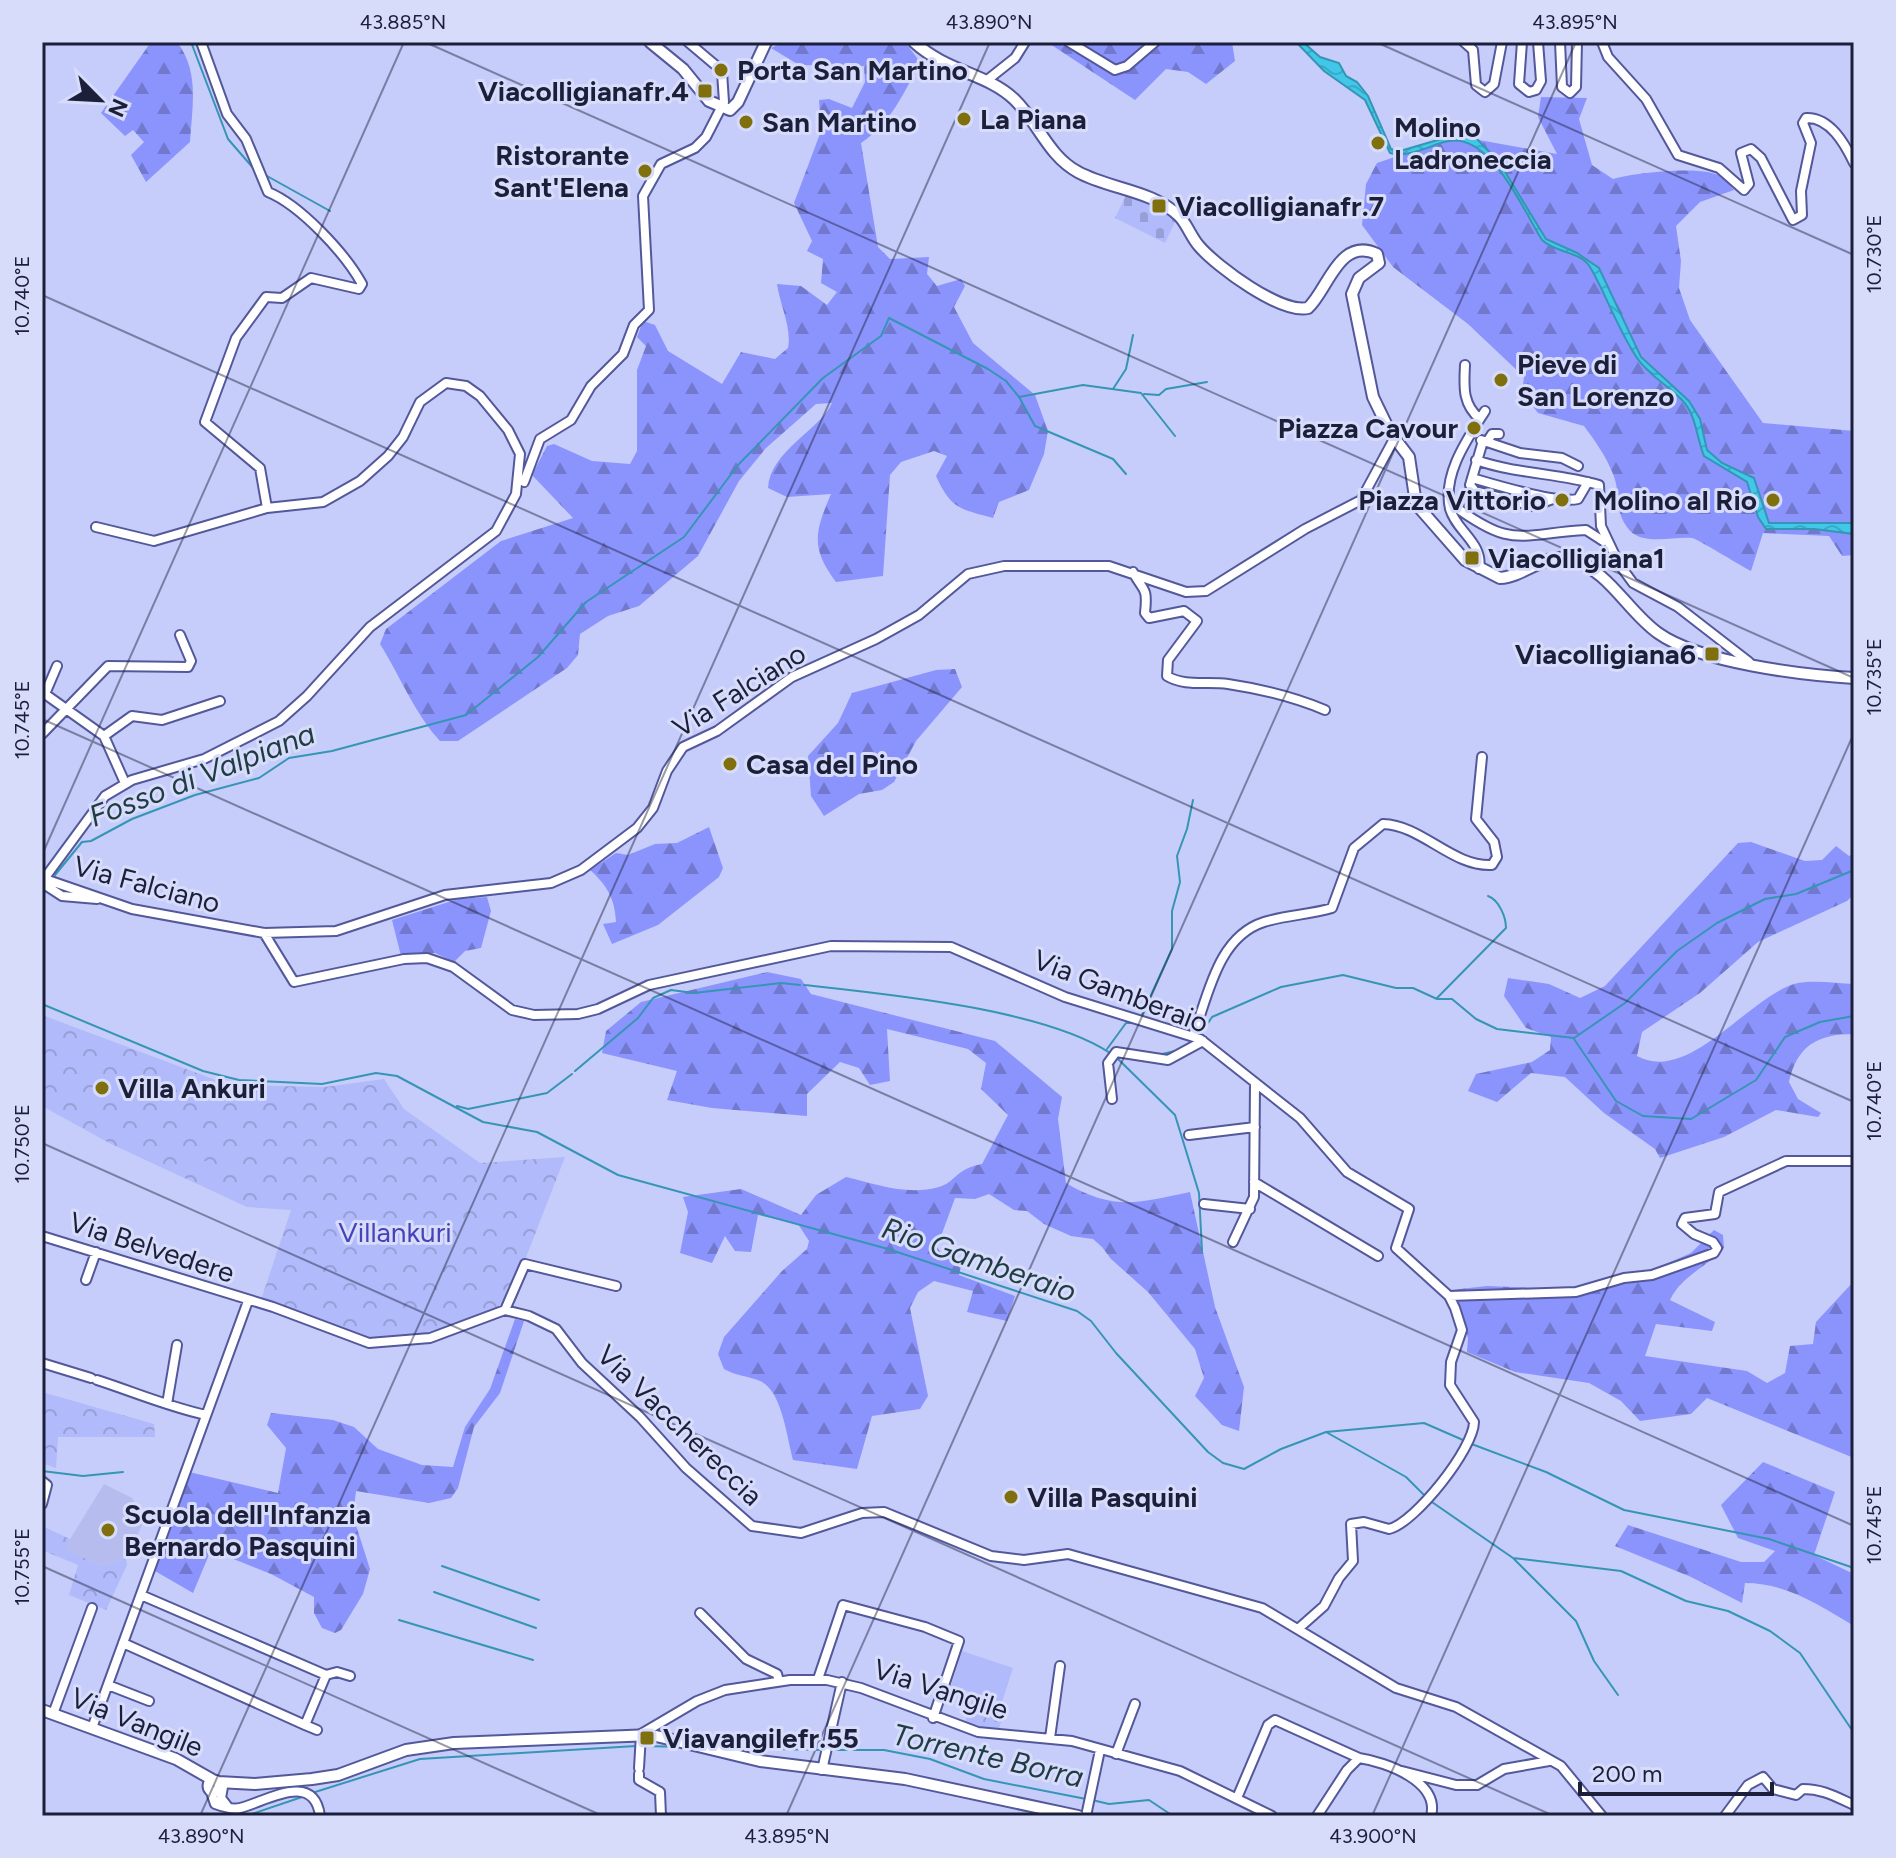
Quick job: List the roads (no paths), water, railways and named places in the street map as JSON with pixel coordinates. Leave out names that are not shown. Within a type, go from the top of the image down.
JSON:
[{"type":"street","points":[[201,42],[227,114],[246,139],[268,192],[282,198],[335,246],[362,284],[359,289],[311,278],[282,298],[266,297],[236,338],[205,422],[260,468],[267,508]]},
{"type":"street","points":[[650,42],[683,69],[709,101],[722,108],[734,108],[766,42]]},
{"type":"street","points":[[43,880],[76,838],[97,803],[125,783],[204,759],[279,721],[307,696],[370,627],[496,531],[540,439],[571,420],[591,386],[623,354],[634,325],[650,306],[642,205],[657,169],[703,142],[722,108],[725,89],[721,71],[688,42]]},
{"type":"street","points":[[914,42],[939,62],[986,81],[1015,100],[1066,164],[1094,180],[1143,195],[1176,213],[1199,246],[1219,264],[1250,286],[1285,304],[1308,308],[1332,270],[1344,259],[1367,251],[1377,254],[1377,266],[1363,274],[1355,285],[1352,306],[1366,349],[1376,407],[1394,439],[1409,457],[1414,498],[1420,512],[1460,555],[1479,569],[1507,577],[1554,559],[1570,559],[1600,576],[1642,620],[1669,639],[1799,674],[1854,678]]},
{"type":"street","points":[[986,81],[1015,58],[1025,42]]},
{"type":"street","points":[[1069,42],[1115,70],[1127,66],[1155,42]]},
{"type":"street","points":[[1464,42],[1473,50],[1476,85],[1485,92],[1494,84],[1502,42]]},
{"type":"street","points":[[1522,42],[1519,84],[1529,92],[1536,90],[1541,81],[1538,42]]},
{"type":"street","points":[[1560,42],[1562,87],[1570,93],[1576,87],[1577,42]]},
{"type":"street","points":[[1602,42],[1608,57],[1646,99],[1678,155],[1719,168],[1744,190],[1749,184],[1741,153],[1751,149],[1761,158],[1793,220],[1802,215],[1801,191],[1811,149],[1803,123],[1806,118],[1817,120],[1834,131],[1854,163]]},
{"type":"street","points":[[1465,365],[1467,402],[1482,415],[1456,462],[1450,503],[1451,512],[1478,551],[1479,569]]},
{"type":"street","points":[[96,527],[154,541],[267,508],[323,502],[360,481],[399,444],[426,395],[446,383],[471,389],[508,430],[522,464],[516,492]]},
{"type":"street","points":[[1499,434],[1492,434],[1484,441],[1476,460],[1471,482],[1479,493],[1528,506],[1543,506],[1553,499]]},
{"type":"street","name":"Via Falciano","points":[[43,880],[155,914],[264,933],[336,931],[445,895],[526,889],[566,878],[606,853],[647,818],[667,771],[683,747],[717,731],[792,677],[912,620],[968,574],[1004,566],[1109,566],[1186,592],[1212,588],[1305,529],[1361,500],[1394,439]]},
{"type":"street","points":[[1484,441],[1520,453],[1562,458],[1588,482],[1599,485],[1602,491],[1599,520],[1611,549]]},
{"type":"street","points":[[1476,460],[1503,470],[1578,473]]},
{"type":"street","points":[[1496,484],[1503,470]]},
{"type":"street","points":[[1471,482],[1496,484],[1553,499],[1578,499],[1588,482]]},
{"type":"street","points":[[1450,503],[1508,537],[1534,538],[1586,530],[1599,535],[1633,583],[1678,607],[1749,662]]},
{"type":"street","points":[[1133,572],[1143,582],[1145,613],[1149,618],[1184,611],[1197,621],[1168,660],[1167,676],[1175,681],[1225,684],[1287,697],[1325,710]]},
{"type":"street","points":[[42,734],[108,666],[188,667],[191,661],[180,635]]},
{"type":"street","points":[[57,666],[45,694],[104,736],[125,783]]},
{"type":"street","points":[[104,736],[132,716],[162,720],[220,701]]},
{"type":"street","points":[[1193,1036],[1214,977],[1232,945],[1259,923],[1332,908],[1354,848],[1383,824],[1399,824],[1465,858],[1492,865],[1497,857],[1494,842],[1476,819],[1482,757]]},
{"type":"street","name":"Via Gamberaio","points":[[264,933],[294,982],[404,959],[427,958],[453,967],[504,1007],[534,1015],[581,1014],[649,985],[831,946],[951,947],[1065,997],[1203,1041],[1300,1118],[1347,1172],[1409,1209],[1396,1248],[1449,1296]]},
{"type":"street","points":[[1112,1099],[1108,1063],[1116,1052],[1168,1060],[1203,1041]]},
{"type":"street","points":[[1233,1242],[1250,1209],[1254,1182],[1255,1084]]},
{"type":"street","points":[[1189,1135],[1255,1127]]},
{"type":"street","points":[[1298,1629],[1324,1606],[1339,1578],[1353,1561],[1351,1524],[1364,1522],[1389,1529],[1407,1520],[1471,1439],[1474,1422],[1450,1385],[1451,1362],[1462,1330],[1449,1296],[1576,1292],[1624,1278],[1652,1275],[1714,1253],[1717,1248],[1713,1242],[1694,1234],[1682,1224],[1685,1218],[1715,1214],[1719,1192],[1786,1161],[1854,1161]]},
{"type":"street","points":[[1254,1182],[1378,1256]]},
{"type":"street","points":[[1204,1204],[1250,1209]]},
{"type":"street","name":"Via Belvedere","points":[[42,1236],[248,1301]]},
{"type":"street","points":[[86,1280],[96,1252]]},
{"type":"street","points":[[92,1728],[248,1301],[283,1310],[369,1343],[430,1338],[505,1310],[525,1264],[616,1286]]},
{"type":"street","name":"Via Vacchereccia","points":[[505,1310],[556,1329],[582,1363],[640,1417],[686,1468],[752,1526],[801,1533],[862,1513],[884,1512],[984,1554],[1024,1560],[1068,1554],[1262,1608],[1396,1688],[1456,1707],[1550,1761],[1566,1771],[1602,1816]]},
{"type":"street","points":[[167,1404],[177,1345]]},
{"type":"street","points":[[42,1363],[206,1415]]},
{"type":"street","points":[[42,1504],[45,1483]]},
{"type":"street","points":[[141,1595],[326,1675],[337,1672],[350,1676]]},
{"type":"street","points":[[818,1679],[843,1605],[931,1629],[959,1641],[933,1718]]},
{"type":"street","points":[[53,1714],[92,1608]]},
{"type":"street","points":[[700,1613],[739,1654],[777,1674],[779,1681]]},
{"type":"street","points":[[123,1643],[317,1730]]},
{"type":"street","points":[[1050,1738],[1060,1666]]},
{"type":"street","points":[[305,1725],[326,1675]]},
{"type":"street","name":"Via Vangile","points":[[641,1734],[707,1696],[779,1681],[818,1679],[842,1682],[933,1718],[989,1735],[1050,1738],[1180,1771],[1272,1816]]},
{"type":"street","points":[[822,1770],[842,1682]]},
{"type":"street","points":[[108,1685],[149,1701]]},
{"type":"street","points":[[1116,1754],[1135,1704]]},
{"type":"street","name":"Via Vangile","points":[[42,1710],[180,1761],[215,1785],[338,1775],[406,1750],[454,1743],[641,1734],[664,1736],[760,1761],[916,1781],[1078,1816]]},
{"type":"street","points":[[1237,1798],[1268,1725],[1275,1720],[1359,1758],[1468,1785],[1484,1783],[1493,1774],[1514,1766],[1550,1761]]},
{"type":"street","points":[[660,1722],[664,1736]]},
{"type":"street","points":[[641,1734],[639,1780],[660,1792],[661,1816]]},
{"type":"street","points":[[1086,1816],[1100,1750]]},
{"type":"street","points":[[1317,1816],[1347,1770],[1359,1758]]},
{"type":"street","points":[[1390,1768],[1424,1786],[1433,1799],[1431,1816]]},
{"type":"street","points":[[1725,1816],[1748,1785],[1763,1777],[1773,1789],[1782,1793],[1796,1795],[1803,1789],[1810,1789],[1831,1793],[1854,1805]]},
{"type":"street","points":[[215,1785],[215,1804],[238,1809],[285,1790],[301,1791],[315,1802],[320,1816]]},
{"type":"water","points":[[1296,42],[1303,42],[1320,57],[1339,63],[1346,76],[1357,82],[1368,96],[1391,149],[1400,151],[1458,134],[1476,138],[1499,162],[1546,239],[1577,253],[1599,268],[1641,357],[1689,401],[1700,419],[1707,450],[1722,463],[1754,478],[1769,523],[1854,523],[1854,534],[1814,529],[1766,529],[1758,517],[1747,482],[1704,456],[1687,406],[1637,358],[1590,267],[1580,258],[1542,240],[1514,191],[1490,158],[1460,141],[1444,142],[1411,153],[1390,153],[1365,100],[1324,71]]},
{"type":"waterway","points":[[191,42],[228,139],[254,169]]},
{"type":"waterway","points":[[267,176],[330,211]]},
{"type":"waterway","name":"Fosso di Valpiana","points":[[55,875],[82,842],[91,841],[132,819],[195,795],[259,778],[289,758],[332,751],[466,715],[538,657],[586,602],[684,537],[738,465],[823,378],[881,336],[889,318],[988,369],[1006,381],[1019,397],[1083,385],[1141,393],[1175,436]]},
{"type":"waterway","points":[[1113,389],[1126,369],[1133,335]]},
{"type":"waterway","points":[[1144,394],[1159,395],[1166,389],[1207,382]]},
{"type":"waterway","points":[[1019,397],[1035,426],[1113,459],[1126,474]]},
{"type":"waterway","points":[[1141,1017],[1172,949],[1172,911],[1180,882],[1177,856],[1193,800]]},
{"type":"waterway","points":[[1201,1034],[1212,1017],[1281,987],[1343,975],[1396,988],[1413,988],[1437,999],[1452,999],[1476,1019],[1497,1029],[1574,1038],[1625,1003],[1677,951],[1717,923],[1765,899],[1796,894],[1854,870]]},
{"type":"waterway","points":[[42,895],[44,891]]},
{"type":"waterway","points":[[1437,998],[1506,928],[1501,909],[1488,896]]},
{"type":"waterway","points":[[575,1071],[638,1018],[653,998],[671,990],[694,993],[781,983],[800,985]]},
{"type":"waterway","points":[[804,985],[919,999],[1006,1015],[1046,1025],[1110,1053]]},
{"type":"waterway","name":"Rio Gamberaio","points":[[42,1004],[203,1071],[239,1080],[322,1084],[376,1073],[397,1076],[483,1122],[537,1132],[618,1175],[888,1249],[1077,1311],[1091,1321],[1116,1353],[1208,1452],[1223,1463],[1244,1469],[1281,1449],[1326,1432],[1424,1423],[1463,1440]]},
{"type":"waterway","points":[[1574,1039],[1616,1101],[1643,1116],[1691,1119],[1756,1080],[1785,1037],[1820,1022],[1854,1016]]},
{"type":"waterway","points":[[1107,1049],[1126,1023],[1135,1023]]},
{"type":"waterway","points":[[1123,1049],[1136,1051]]},
{"type":"waterway","points":[[1158,1055],[1175,1051]]},
{"type":"waterway","points":[[1116,1057],[1175,1115],[1199,1193],[1202,1251]]},
{"type":"waterway","points":[[457,1106],[468,1109],[547,1093],[572,1074]]},
{"type":"waterway","points":[[1326,1432],[1406,1477],[1424,1495]]},
{"type":"waterway","name":"Rio Gamberaio","points":[[1469,1443],[1546,1472],[1624,1510],[1769,1539],[1854,1568]]},
{"type":"waterway","points":[[42,1471],[83,1476],[123,1472]]},
{"type":"waterway","points":[[1429,1500],[1513,1558],[1621,1571],[1686,1601],[1728,1611],[1770,1631],[1800,1653],[1854,1733]]},
{"type":"waterway","points":[[1513,1558],[1576,1621],[1594,1661],[1618,1695]]},
{"type":"waterway","points":[[442,1566],[539,1600]]},
{"type":"waterway","points":[[434,1592],[536,1628]]},
{"type":"waterway","points":[[399,1620],[533,1660]]},
{"type":"waterway","name":"Torrente Borra","points":[[312,1793],[420,1759],[636,1746]]},
{"type":"waterway","name":"Torrente Borra","points":[[645,1746],[684,1747]]},
{"type":"waterway","name":"Torrente Borra","points":[[726,1748],[824,1750]]},
{"type":"waterway","name":"Torrente Borra","points":[[830,1750],[884,1750],[930,1759],[984,1779],[1086,1799]]},
{"type":"waterway","name":"Torrente Borra","points":[[246,1816],[302,1797]]},
{"type":"waterway","name":"Torrente Borra","points":[[1092,1800],[1109,1804],[1149,1800],[1173,1816]]},
{"type":"waterway","points":[[1092,1805],[1092,1816]]},
{"type":"waterway","name":"Torrente Borra","points":[[159,1816],[175,1816]]},
{"type":"place","name":"Porta San Martino","points":[[721,70]]},
{"type":"place","name":"Viacolligianafr.4","points":[[705,91]]},
{"type":"place","name":"La Piana","points":[[964,119]]},
{"type":"place","name":"San Martino","points":[[746,122]]},
{"type":"place","name":"Molino Ladroneccia","points":[[1378,143]]},
{"type":"place","name":"Ristorante Sant'Elena","points":[[645,171]]},
{"type":"place","name":"Viacolligianafr.7","points":[[1159,206]]},
{"type":"place","name":"Pieve di San Lorenzo","points":[[1501,380]]},
{"type":"place","name":"Piazza Cavour","points":[[1474,428]]},
{"type":"place","name":"Piazza Vittorio","points":[[1562,500]]},
{"type":"place","name":"Molino al Rio","points":[[1773,500]]},
{"type":"place","name":"Viacolligiana1","points":[[1472,558]]},
{"type":"place","name":"Viacolligiana6","points":[[1712,654]]},
{"type":"place","name":"Casa del Pino","points":[[730,764]]},
{"type":"place","name":"Villa Ankuri","points":[[102,1088]]},
{"type":"place","name":"Villa Pasquini","points":[[1011,1497]]},
{"type":"place","name":"Scuola dell'Infanzia Bernardo Pasquini","points":[[108,1530]]},
{"type":"place","name":"Viavangilefr.55","points":[[647,1738]]},
{"type":"park label","name":"Villankuri","points":[[395,1232]]}]
